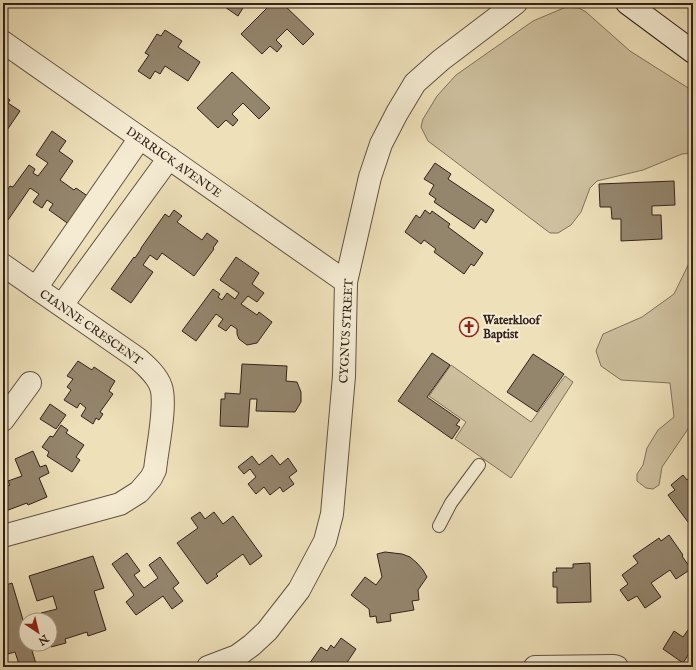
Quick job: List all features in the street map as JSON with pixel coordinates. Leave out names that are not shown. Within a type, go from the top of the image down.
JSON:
[{"type":"street","name":"CYGNUS STREET","points":[[208,667],[236,656],[252,645],[267,631],[299,590],[325,541],[332,514],[344,376],[346,282],[370,178],[381,144],[415,83],[440,60],[516,3]]},
{"type":"street","points":[[627,3],[693,52]]},
{"type":"street","name":"DERRICK AVENUE","points":[[3,42],[346,282]]},
{"type":"street","points":[[36,288],[140,138]]},
{"type":"street","points":[[62,305],[169,158]]},
{"type":"street","name":"CIANNE CRESCENT","points":[[3,265],[137,358],[151,370],[160,386],[163,401],[155,470],[151,478],[139,492],[120,504],[3,536]]},
{"type":"street","points":[[3,420],[30,383]]},
{"type":"street","points":[[546,667],[617,667]]},
{"type":"lane","points":[[438,526],[451,503],[479,465]]},
{"type":"shaded area","points":[[566,7],[579,8],[586,12],[630,51],[693,91],[693,153],[682,154],[643,170],[597,181],[590,188],[581,212],[571,225],[558,233],[550,233],[428,141],[421,127],[423,119],[437,96],[456,75],[533,21]]},
{"type":"shaded area","points":[[693,255],[693,417],[688,429],[662,467],[659,485],[653,489],[646,488],[637,481],[637,474],[643,465],[647,448],[658,430],[674,417],[670,383],[621,380],[601,366],[596,351],[603,334],[642,317],[674,294]]},
{"type":"shaded area","points":[[451,365],[531,422],[565,376],[573,382],[511,478],[455,439],[466,422],[429,396]]},
{"type":"building","points":[[219,3],[246,3],[238,16]]},
{"type":"building","points":[[264,3],[282,3],[314,34],[303,45],[287,29],[276,40],[282,46],[277,52],[270,46],[262,54],[241,34],[268,7]]},
{"type":"building","points":[[165,30],[182,41],[178,47],[200,62],[188,81],[165,66],[160,74],[155,71],[150,79],[138,71],[149,55],[145,53],[157,34],[161,36]]},
{"type":"building","points":[[232,72],[270,108],[259,119],[243,103],[232,114],[238,120],[233,126],[226,120],[218,128],[197,108]]},
{"type":"building","points":[[3,95],[10,100],[8,103],[20,111],[3,136]]},
{"type":"building","points":[[52,131],[66,141],[59,151],[73,161],[60,180],[74,190],[76,188],[89,197],[70,225],[49,210],[53,204],[47,200],[42,208],[33,202],[39,194],[30,188],[8,220],[3,217],[3,196],[10,186],[13,187],[29,165],[35,169],[33,173],[38,176],[48,163],[36,155]]},
{"type":"building","points":[[435,163],[451,174],[448,179],[494,210],[486,223],[481,219],[474,229],[434,202],[436,199],[429,194],[434,185],[424,179]]},
{"type":"building","points":[[674,181],[675,205],[652,206],[652,215],[661,215],[662,239],[621,241],[621,219],[612,219],[611,207],[600,207],[599,184]]},
{"type":"building","points":[[174,210],[182,216],[177,222],[202,240],[207,233],[218,241],[213,248],[214,249],[194,276],[162,253],[157,260],[150,255],[143,265],[153,272],[131,303],[111,289],[134,257],[135,258],[165,214],[169,217]]},
{"type":"building","points":[[425,210],[430,214],[432,211],[450,224],[448,227],[483,253],[474,266],[471,264],[464,274],[434,252],[436,249],[424,240],[421,244],[405,232],[416,215],[420,218]]},
{"type":"building","points":[[236,257],[259,273],[252,284],[264,293],[257,302],[248,296],[241,304],[257,315],[259,312],[272,322],[257,343],[247,345],[239,339],[237,329],[231,325],[226,331],[218,326],[223,319],[216,314],[196,341],[182,331],[213,289],[220,294],[218,297],[222,300],[227,293],[235,299],[239,293],[220,280]]},
{"type":"building","points":[[432,353],[450,365],[427,397],[460,420],[456,425],[460,427],[452,439],[398,401]]},
{"type":"building","points":[[533,354],[564,374],[537,412],[507,392]]},
{"type":"building","points":[[78,361],[92,370],[94,367],[115,381],[109,391],[113,394],[100,412],[103,414],[99,420],[96,418],[93,424],[81,416],[86,408],[80,403],[77,408],[64,400],[71,390],[67,387],[73,379],[67,376]]},
{"type":"building","points":[[242,364],[287,366],[286,381],[297,382],[301,392],[301,402],[295,412],[256,411],[257,399],[250,399],[248,427],[220,426],[221,399],[225,399],[225,393],[240,394]]},
{"type":"building","points":[[50,404],[66,415],[56,429],[40,419]]},
{"type":"building","points":[[61,425],[68,430],[66,433],[84,445],[76,457],[80,460],[72,472],[47,456],[49,452],[42,447],[50,436],[53,437]]},
{"type":"building","points":[[33,451],[40,467],[46,465],[49,473],[39,478],[47,497],[28,505],[27,503],[3,512],[3,494],[8,492],[5,487],[10,485],[8,481],[22,476],[15,459]]},
{"type":"building","points":[[272,455],[280,465],[288,458],[297,471],[289,477],[294,484],[283,492],[280,487],[270,495],[264,487],[256,494],[248,484],[256,477],[250,469],[244,474],[238,467],[252,456],[259,465]]},
{"type":"building","points":[[683,475],[687,480],[693,476],[693,518],[688,522],[668,495],[675,490],[671,485]]},
{"type":"building","points":[[200,512],[205,519],[214,512],[223,524],[233,516],[262,556],[250,565],[243,554],[216,574],[218,576],[207,584],[177,543],[198,528],[191,518]]},
{"type":"building","points":[[669,535],[691,569],[676,579],[670,570],[651,583],[661,597],[645,608],[637,596],[628,601],[620,590],[628,584],[622,575],[638,563],[633,556],[659,538],[661,541]]},
{"type":"building","points":[[385,552],[402,554],[410,557],[423,570],[427,577],[418,590],[419,600],[412,601],[414,610],[390,614],[391,621],[377,623],[376,616],[370,617],[369,609],[351,595],[365,577],[376,585],[382,577],[377,554]]},
{"type":"building","points":[[127,553],[140,571],[134,575],[144,588],[158,578],[149,565],[160,557],[179,583],[173,588],[183,601],[172,609],[163,596],[136,615],[126,602],[134,595],[112,564]]},
{"type":"building","points":[[93,556],[104,588],[94,591],[106,630],[88,636],[87,632],[65,639],[66,643],[58,645],[58,612],[45,612],[57,609],[53,596],[37,601],[29,576]]},
{"type":"building","points":[[590,563],[591,602],[557,603],[557,587],[553,587],[553,572],[557,572],[556,568],[573,568],[573,564]]},
{"type":"building","points":[[12,583],[21,612],[18,612],[18,652],[32,652],[37,667],[20,667],[15,652],[4,655],[3,586]]},
{"type":"building","points":[[693,623],[693,650],[692,649],[683,663],[663,649],[674,631],[683,637]]},
{"type":"building","points":[[341,638],[356,649],[346,664],[350,667],[307,667],[321,647],[327,651],[331,645],[334,648]]},
{"type":"place","name":"Waterkloof Baptist","points":[[469,327]]}]
